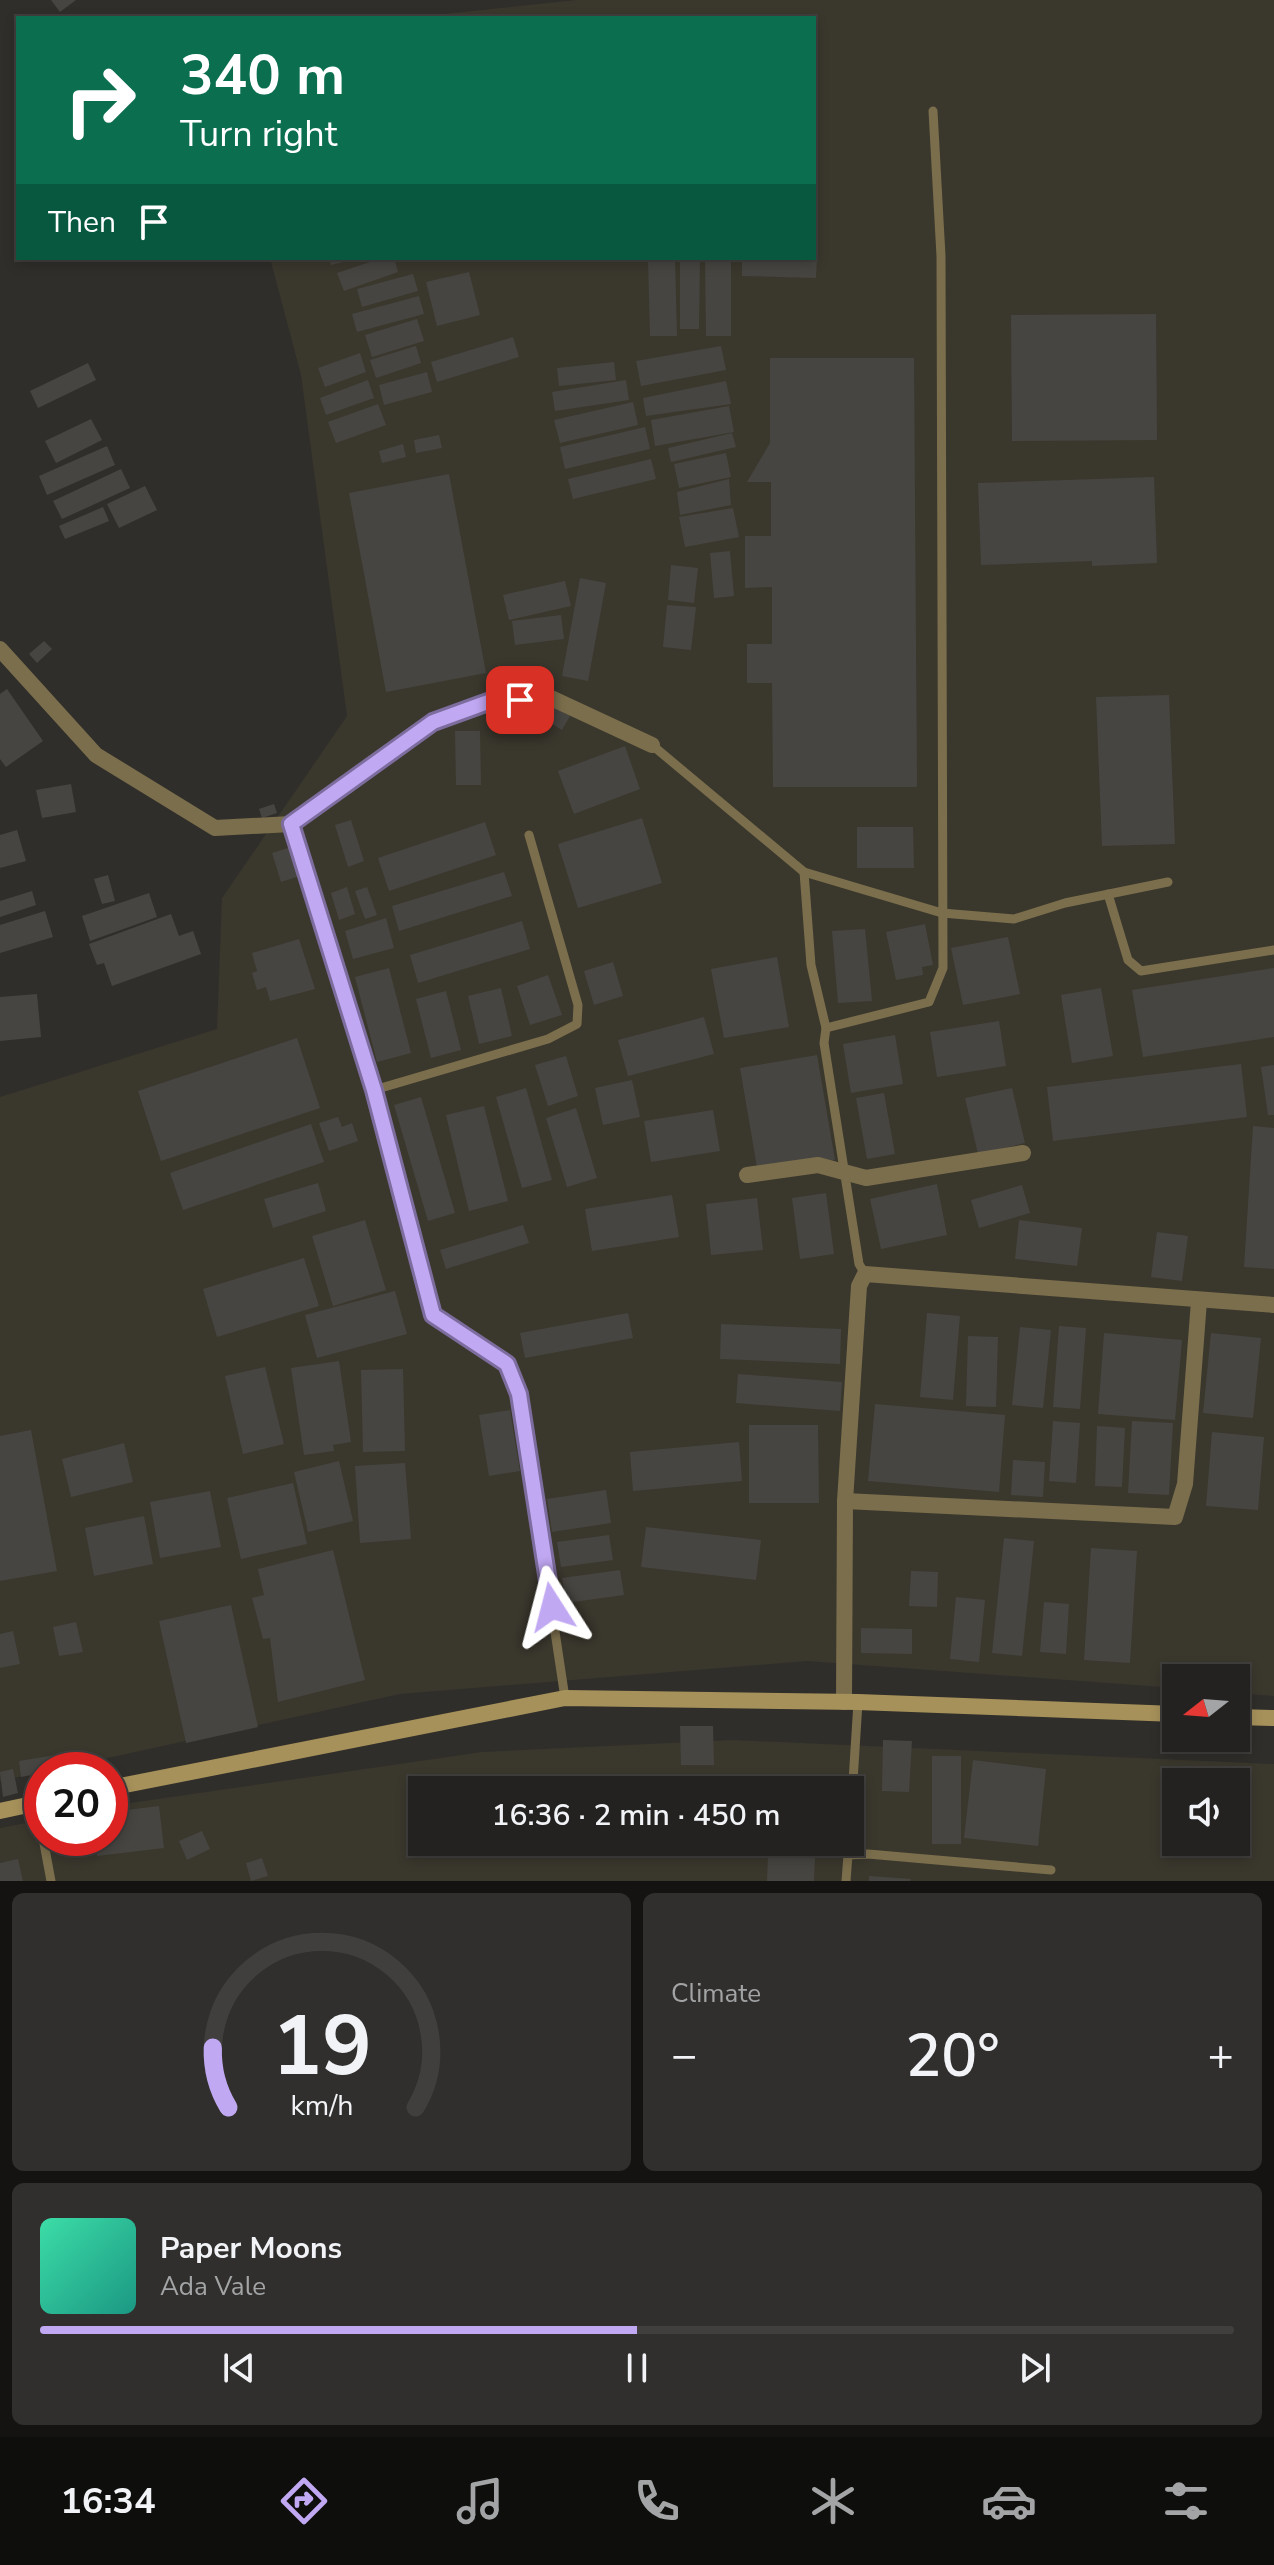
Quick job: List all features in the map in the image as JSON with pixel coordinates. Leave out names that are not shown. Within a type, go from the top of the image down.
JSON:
[{"type":"street","points":[[0,649],[96,755],[215,828],[291,824],[433,722],[488,702],[551,698],[652,745]]},
{"type":"street","points":[[747,1175],[818,1165],[866,1178],[1023,1153]]},
{"type":"street","points":[[851,1702],[845,1501],[859,1286],[865,1274],[1274,1305]]},
{"type":"street","points":[[845,1501],[1175,1517],[1185,1484],[1199,1301]]},
{"type":"street","points":[[128,1784],[565,1698],[851,1702],[1162,1713]]},
{"type":"street","points":[[1250,1717],[1274,1718]]},
{"type":"street","points":[[0,1811],[24,1806]]},
{"type":"lane","points":[[826,1028],[929,1002],[943,968],[941,256],[933,111]]},
{"type":"lane","points":[[652,745],[804,872],[942,913],[1014,919],[1065,903],[1168,882]]},
{"type":"lane","points":[[291,824],[374,1090],[433,1315],[507,1364],[519,1394],[565,1698]]},
{"type":"lane","points":[[374,1090],[548,1039],[577,1024],[578,1005],[529,835]]},
{"type":"lane","points":[[804,872],[811,965],[826,1028],[824,1043],[859,1264],[865,1274]]},
{"type":"lane","points":[[1108,894],[1128,960],[1141,971],[1274,950]]},
{"type":"lane","points":[[850,1776],[851,1702]]},
{"type":"lane","points":[[864,1854],[1051,1870]]},
{"type":"lane","points":[[46,1856],[51,1881]]},
{"type":"lane","points":[[846,1881],[848,1856]]},
{"type":"shaded area","points":[[576,0],[1274,0],[1274,1696],[1250,1694],[1250,1664],[1162,1664],[1162,1687],[807,1661],[400,1694],[128,1754],[24,1752],[24,1776],[0,1781],[0,1097],[217,1029],[222,898],[347,716],[301,375],[271,260],[816,260],[816,16],[425,16]]},
{"type":"shaded area","points":[[732,1740],[1274,1764],[1274,1881],[0,1881],[0,1828],[24,1823],[24,1856],[128,1856],[128,1803],[482,1752]]},
{"type":"building","points":[[51,0],[76,0],[60,12]]},
{"type":"building","points":[[817,258],[816,278],[742,276],[742,260]]},
{"type":"building","points":[[330,260],[352,260],[331,265]]},
{"type":"building","points":[[376,260],[395,260],[398,272],[344,291],[337,273]]},
{"type":"building","points":[[648,260],[675,260],[677,336],[650,336]]},
{"type":"building","points":[[680,260],[700,260],[699,329],[680,329]]},
{"type":"building","points":[[705,260],[731,260],[731,336],[706,336]]},
{"type":"building","points":[[469,272],[480,315],[437,326],[426,282]]},
{"type":"building","points":[[413,274],[418,291],[362,307],[357,289]]},
{"type":"building","points":[[419,296],[424,314],[357,332],[352,314]]},
{"type":"building","points":[[1156,314],[1157,440],[1012,441],[1011,315]]},
{"type":"building","points":[[417,319],[424,341],[372,357],[365,335]]},
{"type":"building","points":[[513,337],[519,357],[437,382],[431,362]]},
{"type":"building","points":[[416,346],[421,363],[376,378],[370,360]]},
{"type":"building","points":[[721,346],[726,370],[641,386],[636,361]]},
{"type":"building","points":[[360,353],[366,372],[325,387],[318,368]]},
{"type":"building","points":[[770,358],[914,358],[917,787],[773,787],[772,683],[747,683],[747,644],[772,644],[772,587],[745,588],[745,536],[771,536],[771,482],[747,482],[770,443]]},
{"type":"building","points":[[614,362],[616,380],[559,386],[557,368]]},
{"type":"building","points":[[88,363],[96,380],[38,408],[30,391]]},
{"type":"building","points":[[427,372],[432,392],[384,405],[379,385]]},
{"type":"building","points":[[368,380],[374,398],[326,415],[320,398]]},
{"type":"building","points":[[626,380],[629,400],[555,411],[552,392]]},
{"type":"building","points":[[726,381],[731,404],[646,416],[643,398]]},
{"type":"building","points":[[633,402],[638,425],[560,443],[554,420]]},
{"type":"building","points":[[378,404],[386,425],[336,443],[328,422]]},
{"type":"building","points":[[729,406],[734,432],[655,446],[651,420]]},
{"type":"building","points":[[91,419],[102,440],[56,463],[45,441]]},
{"type":"building","points":[[645,427],[650,449],[565,469],[560,447]]},
{"type":"building","points":[[732,433],[736,447],[671,462],[668,448]]},
{"type":"building","points":[[439,435],[442,448],[416,453],[414,440]]},
{"type":"building","points":[[403,444],[406,457],[382,463],[379,451]]},
{"type":"building","points":[[107,446],[115,465],[47,495],[39,476]]},
{"type":"building","points":[[726,453],[731,477],[679,488],[674,464]]},
{"type":"building","points":[[651,459],[656,479],[573,499],[568,479]]},
{"type":"building","points":[[121,469],[130,488],[62,519],[53,501]]},
{"type":"building","points":[[449,474],[486,673],[386,692],[349,493]]},
{"type":"building","points":[[1154,477],[1157,563],[1092,566],[1092,561],[981,565],[978,483]]},
{"type":"building","points":[[729,479],[731,505],[680,515],[677,492]]},
{"type":"building","points":[[145,486],[157,510],[119,528],[107,504]]},
{"type":"building","points":[[103,507],[109,521],[65,539],[59,526]]},
{"type":"building","points":[[733,508],[739,537],[685,547],[679,517]]},
{"type":"building","points":[[730,551],[734,596],[714,598],[710,553]]},
{"type":"building","points":[[671,565],[698,568],[694,603],[668,600]]},
{"type":"building","points":[[580,578],[606,583],[588,681],[562,676]]},
{"type":"building","points":[[565,581],[571,606],[509,620],[503,595]]},
{"type":"building","points":[[667,605],[696,607],[691,650],[663,647]]},
{"type":"building","points":[[561,615],[564,639],[515,645],[512,621]]},
{"type":"building","points":[[44,641],[52,649],[37,663],[29,654]]},
{"type":"building","points":[[7,689],[43,741],[6,767],[0,759],[0,694]]},
{"type":"building","points":[[1169,695],[1175,844],[1102,846],[1096,697]]},
{"type":"building","points":[[542,700],[570,716],[562,730],[534,713]]},
{"type":"building","points":[[455,731],[480,731],[481,785],[456,785]]},
{"type":"building","points":[[625,746],[640,789],[574,814],[558,771]]},
{"type":"building","points":[[71,784],[76,812],[42,818],[36,790]]},
{"type":"building","points":[[274,804],[277,813],[262,818],[259,809]]},
{"type":"building","points":[[642,818],[662,883],[578,908],[558,844]]},
{"type":"building","points":[[351,820],[364,861],[348,867],[335,825]]},
{"type":"building","points":[[485,822],[496,855],[389,891],[378,858]]},
{"type":"building","points":[[857,827],[913,827],[914,868],[857,868]]},
{"type":"building","points":[[17,830],[26,861],[0,868],[0,835]]},
{"type":"building","points":[[291,847],[300,876],[281,882],[272,853]]},
{"type":"building","points":[[504,872],[512,896],[399,931],[392,906]]},
{"type":"building","points":[[108,875],[115,901],[102,904],[94,879]]},
{"type":"building","points":[[347,887],[355,914],[339,920],[331,893]]},
{"type":"building","points":[[367,887],[377,915],[365,919],[355,891]]},
{"type":"building","points":[[32,891],[36,905],[0,917],[0,901]]},
{"type":"building","points":[[149,893],[157,917],[90,941],[82,916]]},
{"type":"building","points":[[45,911],[53,937],[0,953],[0,925]]},
{"type":"building","points":[[171,914],[179,936],[193,931],[201,954],[112,986],[104,963],[97,965],[89,944]]},
{"type":"building","points":[[386,918],[394,948],[353,959],[345,931]]},
{"type":"building","points":[[522,921],[530,949],[418,983],[410,955]]},
{"type":"building","points":[[925,924],[933,965],[922,967],[923,975],[896,980],[886,932]]},
{"type":"building","points":[[865,929],[872,1001],[838,1003],[832,931]]},
{"type":"building","points":[[1008,937],[1020,994],[963,1005],[951,948]]},
{"type":"building","points":[[299,939],[315,989],[270,1001],[266,987],[257,990],[252,973],[257,971],[252,953]]},
{"type":"building","points":[[777,957],[789,1027],[724,1038],[711,969]]},
{"type":"building","points":[[613,962],[623,996],[594,1005],[584,971]]},
{"type":"building","points":[[389,968],[411,1053],[377,1062],[355,977]]},
{"type":"building","points":[[1274,968],[1274,1037],[1143,1057],[1132,990]]},
{"type":"building","points":[[548,975],[562,1015],[530,1025],[517,986]]},
{"type":"building","points":[[501,988],[512,1036],[479,1044],[468,996]]},
{"type":"building","points":[[1101,988],[1113,1056],[1072,1063],[1061,995]]},
{"type":"building","points":[[446,991],[461,1050],[431,1058],[416,999]]},
{"type":"building","points":[[37,994],[41,1037],[0,1041],[0,997]]},
{"type":"building","points":[[704,1017],[714,1054],[628,1076],[618,1040]]},
{"type":"building","points":[[999,1021],[1006,1066],[937,1077],[930,1032]]},
{"type":"building","points":[[895,1035],[903,1084],[851,1093],[843,1044]]},
{"type":"building","points":[[297,1038],[320,1108],[161,1161],[138,1091]]},
{"type":"building","points":[[817,1055],[835,1160],[758,1173],[740,1068]]},
{"type":"building","points":[[566,1056],[578,1096],[548,1106],[535,1065]]},
{"type":"building","points":[[1241,1064],[1247,1117],[1053,1141],[1047,1087]]},
{"type":"building","points":[[1274,1065],[1274,1115],[1268,1115],[1261,1067]]},
{"type":"building","points":[[632,1080],[640,1117],[603,1125],[595,1088]]},
{"type":"building","points":[[526,1088],[552,1180],[522,1188],[496,1097]]},
{"type":"building","points":[[1012,1088],[1025,1143],[978,1154],[965,1098]]},
{"type":"building","points":[[884,1093],[895,1154],[867,1159],[856,1098]]},
{"type":"building","points":[[421,1097],[455,1213],[428,1221],[394,1105]]},
{"type":"building","points":[[484,1106],[508,1201],[469,1211],[446,1115]]},
{"type":"building","points":[[576,1108],[597,1178],[567,1187],[546,1118]]},
{"type":"building","points":[[713,1110],[720,1151],[651,1162],[644,1121]]},
{"type":"building","points":[[338,1117],[342,1127],[352,1123],[358,1141],[329,1151],[319,1123]]},
{"type":"building","points":[[311,1124],[324,1162],[183,1210],[170,1173]]},
{"type":"building","points":[[1253,1126],[1274,1128],[1274,1269],[1244,1267]]},
{"type":"building","points":[[318,1183],[326,1211],[273,1228],[264,1199]]},
{"type":"building","points":[[937,1184],[947,1235],[881,1249],[870,1199]]},
{"type":"building","points":[[1022,1185],[1030,1213],[979,1228],[971,1200]]},
{"type":"building","points":[[826,1193],[834,1254],[800,1259],[792,1198]]},
{"type":"building","points":[[672,1195],[679,1237],[592,1251],[585,1209]]},
{"type":"building","points":[[757,1198],[763,1250],[711,1255],[706,1204]]},
{"type":"building","points":[[365,1220],[386,1290],[333,1306],[312,1236]]},
{"type":"building","points":[[1019,1220],[1082,1228],[1077,1266],[1015,1259]]},
{"type":"building","points":[[523,1225],[529,1243],[446,1269],[440,1250]]},
{"type":"building","points":[[1157,1232],[1188,1236],[1182,1281],[1151,1277]]},
{"type":"building","points":[[304,1258],[319,1306],[217,1337],[203,1289]]},
{"type":"building","points":[[395,1291],[407,1334],[317,1358],[305,1315]]},
{"type":"building","points":[[628,1313],[633,1338],[525,1358],[520,1333]]},
{"type":"building","points":[[927,1313],[960,1316],[953,1400],[920,1397]]},
{"type":"building","points":[[721,1324],[841,1329],[840,1364],[720,1359]]},
{"type":"building","points":[[1059,1326],[1086,1328],[1080,1409],[1053,1407]]},
{"type":"building","points":[[1020,1327],[1051,1330],[1043,1408],[1012,1405]]},
{"type":"building","points":[[1104,1333],[1182,1340],[1175,1420],[1098,1414]]},
{"type":"building","points":[[1211,1333],[1261,1338],[1253,1418],[1203,1413]]},
{"type":"building","points":[[968,1336],[998,1337],[996,1407],[966,1406]]},
{"type":"building","points":[[339,1361],[351,1442],[333,1445],[334,1451],[304,1455],[291,1368]]},
{"type":"building","points":[[265,1367],[284,1444],[243,1454],[225,1376]]},
{"type":"building","points":[[403,1369],[405,1451],[363,1452],[361,1370]]},
{"type":"building","points":[[738,1374],[842,1382],[840,1411],[736,1403]]},
{"type":"building","points":[[875,1404],[1005,1415],[999,1492],[868,1481]]},
{"type":"building","points":[[510,1410],[520,1471],[489,1476],[479,1415]]},
{"type":"building","points":[[1053,1421],[1080,1423],[1076,1483],[1049,1481]]},
{"type":"building","points":[[1132,1421],[1173,1423],[1169,1495],[1128,1493]]},
{"type":"building","points":[[749,1425],[818,1425],[819,1503],[749,1503]]},
{"type":"building","points":[[1097,1426],[1125,1428],[1122,1487],[1095,1486]]},
{"type":"building","points":[[31,1430],[57,1571],[0,1581],[0,1436]]},
{"type":"building","points":[[1212,1432],[1264,1437],[1258,1510],[1206,1506]]},
{"type":"building","points":[[739,1442],[742,1481],[633,1491],[630,1452]]},
{"type":"building","points":[[124,1443],[133,1482],[71,1497],[62,1459]]},
{"type":"building","points":[[1013,1460],[1045,1462],[1043,1497],[1011,1495]]},
{"type":"building","points":[[339,1461],[353,1521],[308,1532],[294,1472]]},
{"type":"building","points":[[405,1463],[411,1539],[360,1543],[355,1466]]},
{"type":"building","points":[[293,1483],[307,1544],[241,1559],[227,1498]]},
{"type":"building","points":[[606,1490],[611,1523],[552,1532],[547,1499]]},
{"type":"building","points":[[210,1491],[221,1547],[160,1558],[150,1502]]},
{"type":"building","points":[[144,1516],[153,1564],[94,1576],[85,1528]]},
{"type":"building","points":[[646,1527],[761,1540],[756,1580],[641,1567]]},
{"type":"building","points":[[609,1535],[613,1560],[561,1567],[557,1542]]},
{"type":"building","points":[[1004,1538],[1034,1541],[1022,1656],[992,1653]]},
{"type":"building","points":[[1091,1548],[1137,1551],[1130,1663],[1084,1660]]},
{"type":"building","points":[[333,1550],[365,1680],[278,1702],[270,1638],[263,1639],[252,1598],[264,1595],[258,1569]]},
{"type":"building","points":[[620,1570],[624,1595],[566,1603],[562,1578]]},
{"type":"building","points":[[911,1571],[938,1572],[937,1607],[909,1606]]},
{"type":"building","points":[[956,1597],[985,1600],[979,1662],[950,1659]]},
{"type":"building","points":[[1044,1602],[1069,1604],[1066,1654],[1040,1652]]},
{"type":"building","points":[[231,1605],[258,1727],[186,1743],[159,1621]]},
{"type":"building","points":[[76,1622],[83,1652],[59,1656],[53,1627]]},
{"type":"building","points":[[861,1628],[912,1629],[912,1654],[861,1653]]},
{"type":"building","points":[[13,1631],[20,1664],[0,1668],[0,1634]]},
{"type":"building","points":[[680,1726],[713,1726],[714,1765],[681,1765]]},
{"type":"building","points":[[883,1740],[912,1741],[909,1792],[882,1791]]},
{"type":"building","points":[[932,1756],[961,1756],[961,1844],[932,1844]]},
{"type":"building","points":[[24,1760],[24,1776],[21,1777],[19,1761]]},
{"type":"building","points":[[973,1760],[1046,1769],[1038,1846],[964,1838]]},
{"type":"building","points":[[13,1769],[18,1793],[3,1797],[0,1772]]},
{"type":"building","points":[[159,1806],[164,1848],[128,1852],[128,1810]]},
{"type":"building","points":[[202,1831],[210,1849],[187,1860],[179,1841]]},
{"type":"building","points":[[768,1856],[815,1858],[814,1881],[767,1881]]},
{"type":"building","points":[[262,1858],[268,1876],[251,1881],[246,1863]]},
{"type":"building","points":[[18,1859],[23,1881],[0,1881],[0,1863]]},
{"type":"building","points":[[869,1876],[911,1879],[869,1881]]},
{"type":"route","points":[[520,700],[488,702],[433,722],[291,824],[374,1090],[433,1315],[507,1364],[519,1394],[552,1607]]}]
